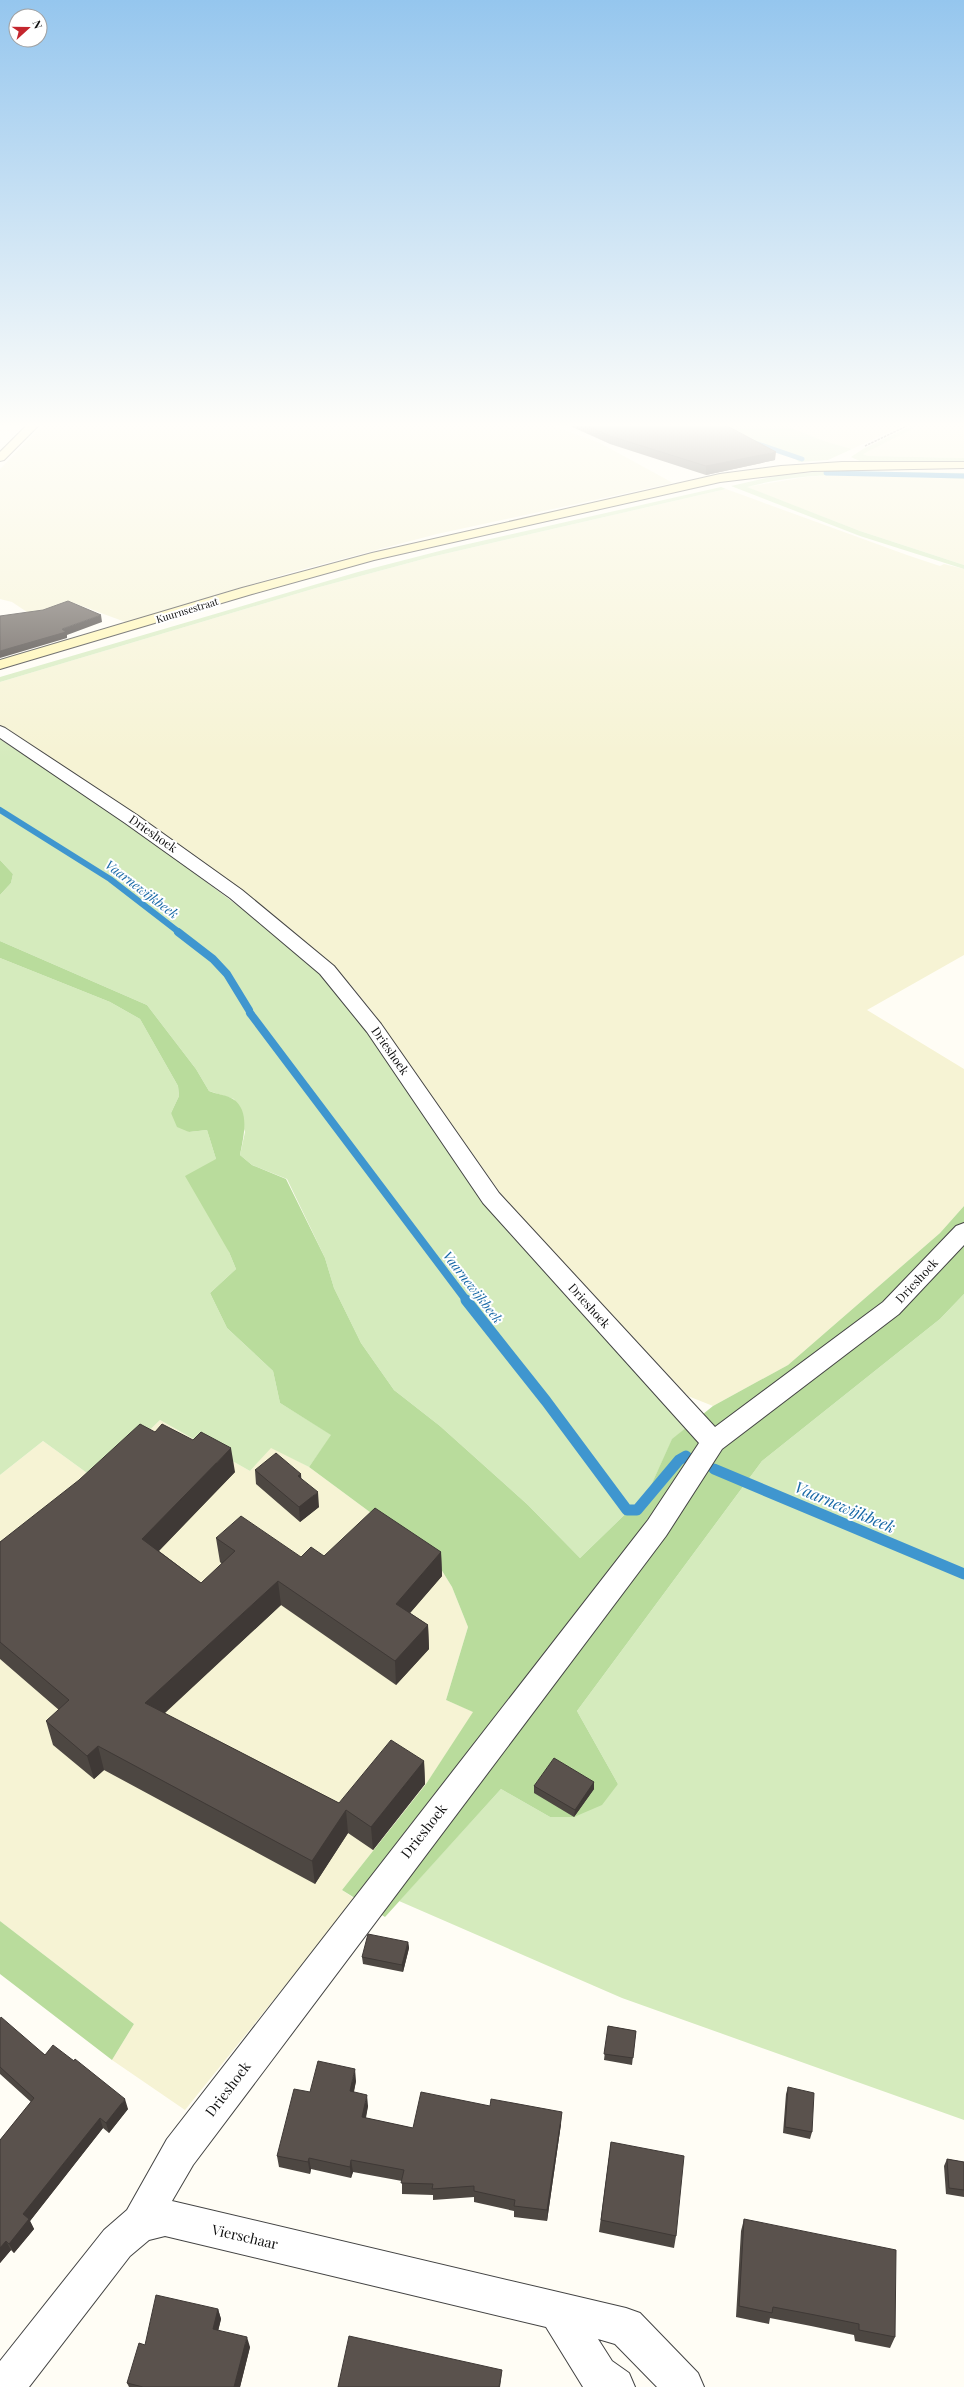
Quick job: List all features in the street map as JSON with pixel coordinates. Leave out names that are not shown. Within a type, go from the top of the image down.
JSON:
[{"type":"street","name":"Kuurnsestraat","points":[[0,665],[247,591],[372,557],[463,536]]},
{"type":"street","name":"Drieshoek","points":[[0,731],[132,819],[236,894],[303,948],[327,970],[374,1028],[491,1198],[713,1442]]},
{"type":"street","name":"Drieshoek","points":[[140,2223],[180,2152],[657,1528],[713,1442],[891,1308],[964,1231]]},
{"type":"street","name":"Vierschaar","points":[[4,2387],[116,2244],[140,2223],[165,2218],[626,2326],[684,2387]]},
{"type":"street","points":[[558,2311],[598,2375],[615,2387]]},
{"type":"shaded area","points":[[0,536],[428,536],[289,573],[128,623],[74,603],[36,618],[12,602],[0,599]]},
{"type":"shaded area","points":[[520,536],[856,536],[940,566],[944,564],[964,569],[964,955],[867,1010],[964,1069],[964,1206],[940,1233],[788,1365],[713,1406],[688,1396],[506,1201],[371,1010],[350,984],[310,947],[256,901],[166,838],[0,727],[0,682],[316,588],[431,557]]},
{"type":"shaded area","points":[[876,536],[964,536],[964,565]]},
{"type":"shaded area","points":[[160,1420],[250,1471],[271,1447],[309,1467],[436,1561],[452,1587],[468,1627],[446,1700],[474,1712],[426,1784],[342,1890],[355,1899],[185,2110],[112,2060],[134,2024],[0,1921],[0,1475],[43,1441],[98,1481]]},
{"type":"green space","points":[[502,536],[520,536],[431,557],[316,588],[0,682],[0,677],[358,572]]},
{"type":"green space","points":[[861,536],[876,536],[964,565],[964,569]]},
{"type":"green space","points":[[0,739],[140,832],[299,952],[328,983],[687,1427],[672,1440],[648,1492],[580,1558],[528,1505],[440,1426],[394,1390],[361,1343],[334,1288],[325,1258],[287,1179],[252,1165],[240,1155],[245,1132],[234,1099],[209,1091],[196,1069],[147,1005],[0,941],[0,895],[11,883],[13,874],[0,860]]},
{"type":"green space","points":[[0,860],[13,874],[11,883],[0,895]]},
{"type":"green space","points":[[0,941],[147,1005],[196,1069],[209,1091],[231,1098],[239,1104],[244,1118],[244,1133],[240,1155],[252,1165],[286,1179],[325,1258],[334,1288],[361,1343],[394,1390],[440,1426],[528,1505],[580,1558],[648,1492],[672,1439],[713,1406],[788,1365],[940,1233],[964,1206],[964,1294],[940,1319],[762,1461],[577,1711],[618,1784],[602,1805],[574,1817],[550,1817],[501,1789],[385,1917],[342,1890],[426,1784],[473,1712],[446,1700],[468,1627],[452,1587],[436,1561],[309,1467],[331,1435],[280,1403],[273,1371],[227,1328],[210,1293],[236,1269],[229,1252],[185,1176],[216,1159],[207,1130],[189,1132],[177,1127],[171,1113],[179,1096],[178,1086],[140,1019],[110,1002],[0,958]]},
{"type":"green space","points":[[0,958],[110,1002],[140,1019],[178,1086],[179,1096],[171,1113],[189,1132],[207,1130],[216,1159],[229,1252],[236,1269],[210,1293],[227,1328],[273,1371],[280,1403],[332,1435],[309,1467],[271,1448],[250,1471],[160,1420],[98,1481],[43,1441],[0,1475]]},
{"type":"green space","points":[[964,1294],[964,2120],[622,1998],[399,1901],[501,1789],[550,1817],[618,1784],[577,1711],[762,1461],[940,1319]]},
{"type":"green space","points":[[0,1921],[134,2024],[112,2060],[0,1974]]},
{"type":"building","points":[[68,601],[101,615],[62,629],[66,632],[0,651],[0,616],[43,610]]},
{"type":"building","points":[[140,1424],[155,1432],[162,1424],[193,1440],[201,1432],[231,1448],[142,1539],[201,1583],[235,1551],[216,1538],[241,1516],[301,1557],[311,1547],[324,1556],[375,1508],[441,1552],[396,1604],[428,1625],[395,1661],[278,1581],[145,1703],[339,1803],[391,1740],[424,1761],[371,1827],[346,1810],[312,1861],[98,1746],[87,1756],[46,1721],[69,1700],[0,1642],[0,1542],[79,1480]]},
{"type":"building","points":[[276,1453],[301,1474],[298,1476],[318,1492],[299,1507],[255,1470]]},
{"type":"building","points":[[554,1758],[594,1782],[575,1810],[534,1786]]},
{"type":"building","points":[[368,1934],[408,1942],[402,1965],[362,1957]]},
{"type":"building","points":[[1,2017],[45,2055],[53,2045],[74,2061],[75,2059],[125,2099],[106,2123],[100,2118],[23,2214],[29,2219],[9,2244],[6,2241],[0,2248],[0,2140],[34,2098],[0,2067]]},
{"type":"building","points":[[608,2026],[636,2031],[633,2058],[604,2054]]},
{"type":"building","points":[[318,2061],[355,2069],[350,2091],[367,2095],[362,2117],[413,2128],[421,2092],[490,2106],[491,2099],[562,2112],[547,2210],[514,2206],[515,2200],[474,2191],[474,2186],[432,2189],[433,2184],[401,2183],[404,2170],[351,2160],[350,2167],[309,2158],[308,2162],[277,2156],[294,2089],[310,2092]]},
{"type":"building","points":[[788,2087],[814,2093],[812,2132],[785,2127]]},
{"type":"building","points":[[611,2142],[684,2156],[676,2236],[601,2220]]},
{"type":"building","points":[[947,2159],[964,2162],[964,2190],[949,2188]]},
{"type":"building","points":[[744,2219],[896,2250],[895,2337],[859,2330],[859,2324],[815,2315],[773,2307],[772,2313],[739,2306]]},
{"type":"building","points":[[156,2295],[218,2309],[213,2329],[247,2337],[234,2387],[143,2387],[127,2383],[139,2343],[145,2345]]},
{"type":"building","points":[[349,2336],[502,2370],[499,2387],[338,2387]]},
{"type":"waterway","name":"Vaarnewijkbeek","points":[[0,810],[110,879],[180,933]]},
{"type":"waterway","name":"Vaarnewijkbeek","points":[[178,932],[213,959],[227,974],[249,1010]]},
{"type":"waterway","name":"Vaarnewijkbeek","points":[[250,1013],[467,1301]]},
{"type":"waterway","name":"Vaarnewijkbeek","points":[[466,1300],[546,1401],[627,1510],[637,1510],[679,1460],[686,1456]]},
{"type":"waterway","name":"Vaarnewijkbeek","points":[[714,1469],[964,1574]]}]
